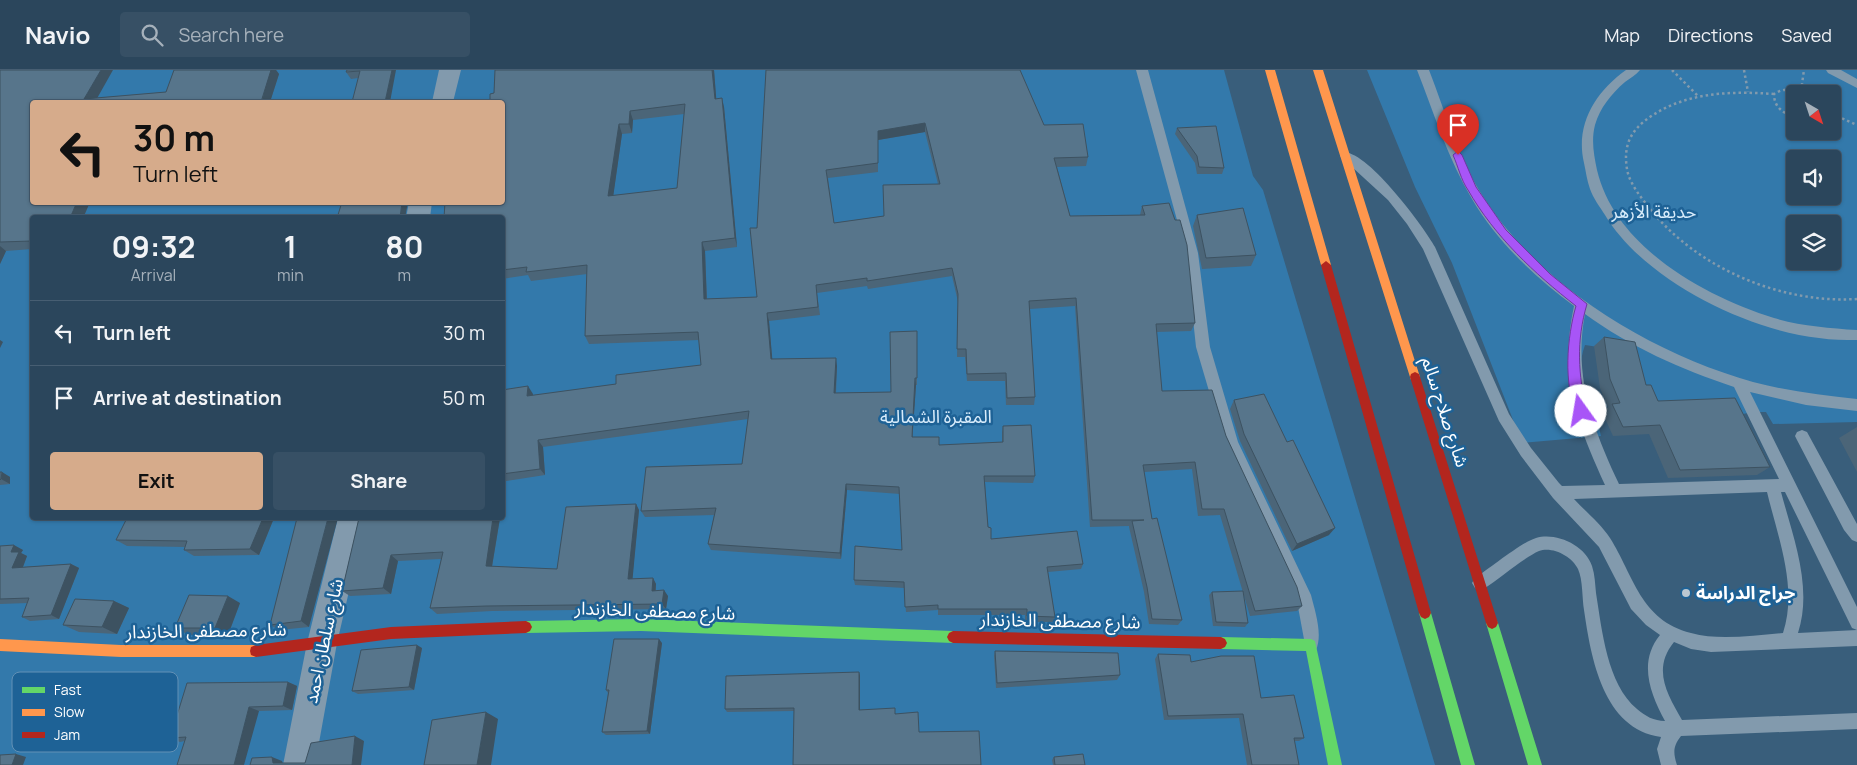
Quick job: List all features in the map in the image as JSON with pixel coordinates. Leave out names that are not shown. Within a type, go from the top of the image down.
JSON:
[{"type":"main road","points":[[1270,70],[1468,765]]},
{"type":"main road","name":"شارع صلاح سالم","points":[[1318,70],[1480,583],[1535,765]]},
{"type":"main road","name":"شارع مصطفى الخازندار","points":[[0,645],[121,651],[208,652],[268,650],[391,633],[421,631],[641,625],[871,635],[1311,645]]},
{"type":"main road","points":[[1311,645],[1335,765]]},
{"type":"street","points":[[443,100],[450,70]]},
{"type":"street","name":"شارع سلطان احمد","points":[[299,765],[322,643],[352,520]]},
{"type":"lane","points":[[1142,70],[1192,253],[1203,347],[1231,442],[1303,594],[1309,619],[1311,645]]},
{"type":"lane","points":[[1423,70],[1472,188],[1486,211],[1523,255],[1546,277],[1582,304],[1632,336],[1664,353],[1738,382],[1807,399],[1857,405]]},
{"type":"lane","points":[[1634,70],[1605,93],[1589,123],[1586,140],[1591,178],[1599,198],[1612,219],[1652,260],[1677,278],[1734,309],[1764,321],[1796,329],[1827,335],[1857,335]]},
{"type":"lane","points":[[1832,70],[1857,84]]},
{"type":"lane","points":[[1345,156],[1367,171],[1387,189],[1418,227],[1429,247],[1504,417],[1526,452],[1558,493],[1604,542],[1636,604],[1652,620],[1670,633],[1691,641],[1711,644],[1857,638]]},
{"type":"lane","points":[[1582,304],[1573,344],[1575,388],[1589,436],[1615,490]]},
{"type":"lane","points":[[1738,382],[1857,623]]},
{"type":"lane","points":[[1802,436],[1849,525],[1857,535]]},
{"type":"lane","points":[[1558,493],[1789,485]]},
{"type":"lane","points":[[1772,486],[1795,575],[1795,619],[1788,641]]},
{"type":"lane","points":[[1480,583],[1536,545],[1547,542],[1558,544],[1578,556],[1585,567],[1596,641],[1611,688],[1621,706],[1639,721],[1659,729],[1857,721]]},
{"type":"lane","points":[[1670,633],[1660,643],[1654,675],[1666,708],[1678,728]]},
{"type":"lane","points":[[1669,765],[1665,748],[1669,736],[1678,728]]},
{"type":"path","points":[[1672,70],[1699,97]]},
{"type":"path","points":[[1744,70],[1748,92]]},
{"type":"path","points":[[1803,85],[1804,70]]},
{"type":"path","points":[[1786,89],[1774,94],[1748,92],[1699,97],[1666,106],[1650,114],[1635,127],[1625,143],[1624,155],[1627,171],[1645,204],[1670,232],[1690,248],[1741,276],[1764,286],[1817,299],[1857,299]]},
{"type":"path","points":[[1774,94],[1773,100],[1776,106],[1786,114]]},
{"type":"path","points":[[1841,118],[1857,125]]},
{"type":"green space","name":"المقبرة الشمالية","points":[[0,70],[1224,70],[1253,176],[1263,190],[1435,765],[0,765]]},
{"type":"green space","name":"حديقة الأزهر","points":[[1367,70],[1857,70],[1857,422],[1773,424],[1766,412],[1743,414],[1648,410],[1625,351],[1585,345],[1581,363],[1583,389],[1588,416],[1596,415],[1601,436],[1522,443],[1452,263],[1415,187]]},
{"type":"building","points":[[0,70],[101,70],[84,99],[166,92],[174,70],[271,70],[262,100],[30,100],[30,205],[76,205],[71,215],[30,215],[30,241],[0,242]]},
{"type":"building","points":[[347,70],[392,70],[385,100],[353,100],[360,71],[346,72]]},
{"type":"building","points":[[495,70],[712,70],[715,99],[722,98],[735,238],[702,242],[704,299],[757,297],[750,228],[757,228],[766,70],[1020,70],[1044,125],[1083,124],[1088,157],[1054,158],[1070,216],[1145,215],[1142,206],[1169,203],[1175,220],[1180,220],[1187,245],[1195,323],[1156,324],[1162,391],[1212,390],[1226,436],[1297,587],[1302,606],[1255,611],[1224,509],[1202,509],[1195,462],[1143,465],[1152,519],[1157,518],[1182,620],[1152,619],[1132,521],[1144,520],[1092,520],[1076,298],[1029,301],[1035,397],[1007,398],[1006,373],[967,374],[966,349],[957,349],[958,294],[952,268],[867,281],[867,278],[816,285],[818,307],[767,313],[771,359],[836,358],[834,393],[891,392],[890,332],[917,331],[917,378],[915,378],[912,437],[939,437],[939,445],[1003,442],[1003,426],[1031,425],[1035,476],[984,476],[988,527],[991,528],[991,539],[1077,531],[1083,564],[1047,567],[1055,617],[1027,616],[1027,609],[938,609],[938,605],[905,607],[904,582],[854,580],[855,546],[902,550],[899,487],[846,484],[840,553],[708,544],[716,508],[641,511],[646,467],[742,464],[749,411],[538,440],[540,469],[505,474],[505,390],[528,386],[527,396],[616,384],[616,375],[701,365],[698,332],[585,336],[587,265],[526,272],[527,267],[505,270],[505,215],[444,215],[445,205],[505,205],[505,100],[490,100],[490,94],[494,93]],"holes":[[[685,104],[677,188],[608,196],[619,124],[629,124],[630,111]],[[925,123],[940,184],[883,185],[884,216],[834,223],[826,170],[878,163],[878,131]]]},
{"type":"building","points":[[1216,126],[1224,168],[1199,167],[1197,156],[1177,128]]},
{"type":"building","points":[[341,205],[402,205],[400,215],[338,215]]},
{"type":"building","points":[[1243,208],[1256,255],[1206,258],[1197,215]]},
{"type":"building","points":[[1604,337],[1635,342],[1646,385],[1651,385],[1658,401],[1735,398],[1770,467],[1680,470],[1660,425],[1623,427],[1612,404],[1620,403],[1610,379]]},
{"type":"building","points":[[1264,394],[1287,442],[1293,440],[1335,528],[1297,544],[1244,434],[1234,400]]},
{"type":"building","points":[[636,504],[628,579],[653,578],[652,591],[664,590],[662,604],[430,608],[443,552],[391,555],[383,588],[342,591],[359,520],[493,520],[486,566],[557,569],[566,507]]},
{"type":"building","points":[[126,520],[262,520],[250,549],[184,550],[187,541],[116,540]]},
{"type":"building","points":[[296,520],[327,520],[301,621],[270,625]]},
{"type":"building","points":[[14,545],[11,552],[19,552],[12,568],[71,564],[51,615],[22,617],[29,598],[0,599],[0,546]]},
{"type":"building","points":[[1243,591],[1248,623],[1216,622],[1212,592]]},
{"type":"building","points":[[189,595],[228,596],[215,628],[175,628]]},
{"type":"building","points":[[75,599],[114,601],[102,627],[63,625]]},
{"type":"building","points":[[614,639],[659,639],[647,731],[602,732],[609,690],[606,690]]},
{"type":"building","points":[[417,645],[409,687],[352,691],[361,650]]},
{"type":"building","points":[[995,651],[1118,653],[1120,675],[997,683]]},
{"type":"building","points":[[1158,654],[1190,655],[1191,662],[1221,656],[1254,656],[1261,698],[1294,695],[1304,738],[1294,738],[1299,765],[1252,765],[1243,714],[1168,716]]},
{"type":"building","points":[[859,672],[859,710],[895,708],[895,714],[918,712],[919,732],[979,731],[981,765],[793,765],[794,708],[725,709],[726,676]]},
{"type":"building","points":[[288,682],[283,706],[249,707],[234,765],[177,765],[186,737],[178,738],[178,712],[187,683]]},
{"type":"building","points":[[486,712],[477,765],[424,765],[432,720]]},
{"type":"building","points":[[355,736],[352,765],[250,765],[252,758],[272,757],[273,763],[305,763],[311,743]]},
{"type":"building","points":[[16,754],[12,765],[0,765],[0,755]]},
{"type":"building","points":[[1083,754],[1085,765],[1055,765],[1054,757]]},
{"type":"traffic: fast","points":[[1425,613],[1468,765]]},
{"type":"traffic: fast","points":[[1492,623],[1535,765]]},
{"type":"traffic: fast","points":[[526,627],[641,625],[953,637]]},
{"type":"traffic: fast","points":[[1221,643],[1311,645],[1335,765]]},
{"type":"traffic: slow","points":[[1270,70],[1326,265]]},
{"type":"traffic: slow","points":[[1318,70],[1415,377]]},
{"type":"traffic: slow","points":[[0,645],[121,651],[256,651]]},
{"type":"traffic: jam","points":[[1326,265],[1425,613]]},
{"type":"traffic: jam","points":[[1415,377],[1492,623]]},
{"type":"traffic: jam","points":[[256,651],[391,633],[526,627]]},
{"type":"traffic: jam","points":[[953,637],[1221,643]]},
{"type":"place","name":"جراج الدراسة","points":[[1686,593]]},
{"type":"route","points":[[1458,155],[1472,188],[1502,233],[1546,277],[1582,304],[1576,323],[1573,344],[1575,388],[1581,411]]}]
